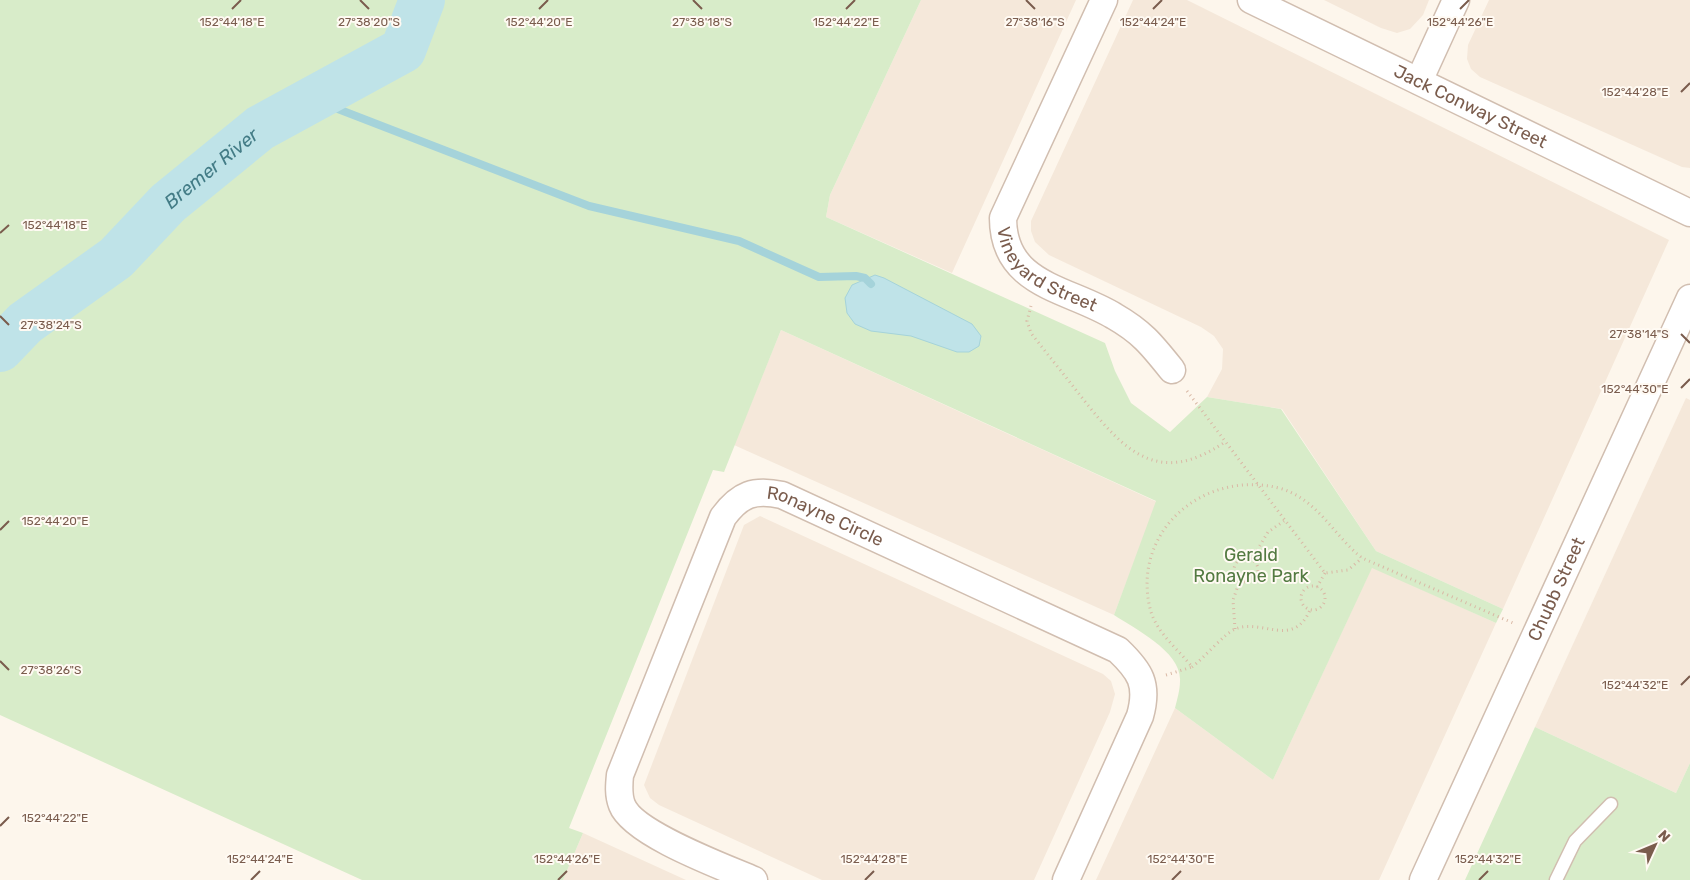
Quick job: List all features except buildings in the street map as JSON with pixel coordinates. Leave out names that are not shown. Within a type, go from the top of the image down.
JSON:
[{"type":"street","name":"Vineyard Street","points":[[1104,0],[1003,218],[1005,238],[1020,268],[1046,285],[1113,315],[1146,337],[1172,370]]},
{"type":"street","name":"Jack Conway Street","points":[[1251,0],[1690,213]]},
{"type":"street","points":[[1419,81],[1456,0]]},
{"type":"street","name":"Chubb Street","points":[[1424,880],[1690,298]]},
{"type":"street","name":"Ronayne Circle","points":[[754,880],[649,832],[622,807],[619,792],[620,775],[723,517],[733,504],[746,495],[765,491],[782,495],[1118,650],[1133,664],[1143,683]]},
{"type":"street","points":[[1066,880],[1140,716],[1144,700],[1143,683]]},
{"type":"lane","points":[[1556,880],[1575,841],[1611,804]]},
{"type":"path","points":[[1046,285],[1029,310],[1026,321],[1031,333],[1114,437],[1134,452],[1166,462],[1184,462],[1197,459],[1225,442]]},
{"type":"path","points":[[1172,370],[1324,573]]},
{"type":"path","points":[[1192,667],[1161,630],[1152,613],[1148,582],[1150,561],[1158,541],[1172,518],[1190,502],[1213,490],[1237,484],[1280,488],[1304,499],[1319,511],[1349,547],[1362,558],[1536,633]]},
{"type":"path","points":[[1252,559],[1268,532],[1284,521]]},
{"type":"path","points":[[1324,573],[1348,570],[1362,558]]},
{"type":"path","points":[[1252,559],[1258,568],[1257,576],[1248,582],[1240,580],[1235,574],[1234,566],[1240,560],[1252,559]]},
{"type":"path","points":[[1317,587],[1324,573]]},
{"type":"path","points":[[1235,629],[1233,600],[1240,580]]},
{"type":"path","points":[[1310,586],[1317,587],[1323,592],[1323,604],[1318,609],[1310,610],[1302,602],[1301,594],[1310,586]]},
{"type":"path","points":[[1143,683],[1192,667],[1235,629],[1255,627],[1267,630],[1293,629],[1306,619],[1310,610]]},
{"type":"shaded area","points":[[921,0],[1076,0],[952,273],[826,217],[830,195]]},
{"type":"shaded area","points":[[1133,0],[1187,0],[1669,240],[1503,609],[1376,551],[1282,409],[1207,397],[1222,369],[1223,349],[1214,336],[1201,327],[1049,255],[1035,242],[1031,231],[1031,221]]},
{"type":"shaded area","points":[[1324,0],[1429,0],[1423,15],[1410,29],[1397,33],[1381,28]]},
{"type":"shaded area","points":[[1489,0],[1690,0],[1690,168],[1682,167],[1480,77],[1471,69],[1467,59],[1468,45]]},
{"type":"shaded area","points":[[781,330],[1157,502],[1114,615],[734,445]]},
{"type":"shaded area","points":[[1686,398],[1690,400],[1690,763],[1676,793],[1535,727]]},
{"type":"shaded area","points":[[760,516],[1103,674],[1111,681],[1115,694],[1110,712],[1034,880],[822,880],[659,805],[650,798],[644,785],[744,525]]},
{"type":"shaded area","points":[[1372,567],[1496,623],[1379,880],[1096,880],[1175,708],[1273,780]]},
{"type":"shaded area","points":[[583,833],[686,880],[563,880]]},
{"type":"green space","name":"Gerald Ronayne Park","points":[[0,0],[921,0],[830,195],[826,217],[1105,343],[1115,371],[1131,403],[1170,432],[1207,397],[1281,409],[1376,551],[1503,609],[1496,623],[1372,568],[1273,780],[1175,708],[1180,681],[1179,670],[1173,660],[1156,642],[1114,615],[1156,501],[781,330],[724,472],[713,470],[569,828],[583,833],[563,880],[362,880],[0,715]]},
{"type":"green space","points":[[1535,727],[1676,793],[1690,763],[1690,880],[1465,880]]},
{"type":"water","points":[[875,275],[972,324],[981,336],[979,346],[969,352],[957,352],[911,336],[871,331],[855,324],[847,313],[845,298],[852,285]]},
{"type":"waterway","name":"Bremer River","points":[[0,349],[25,323],[116,258],[168,203],[260,128],[403,50],[422,0]]},
{"type":"waterway","points":[[312,99],[589,206],[739,241],[819,277],[856,276],[865,278],[871,284]]}]
